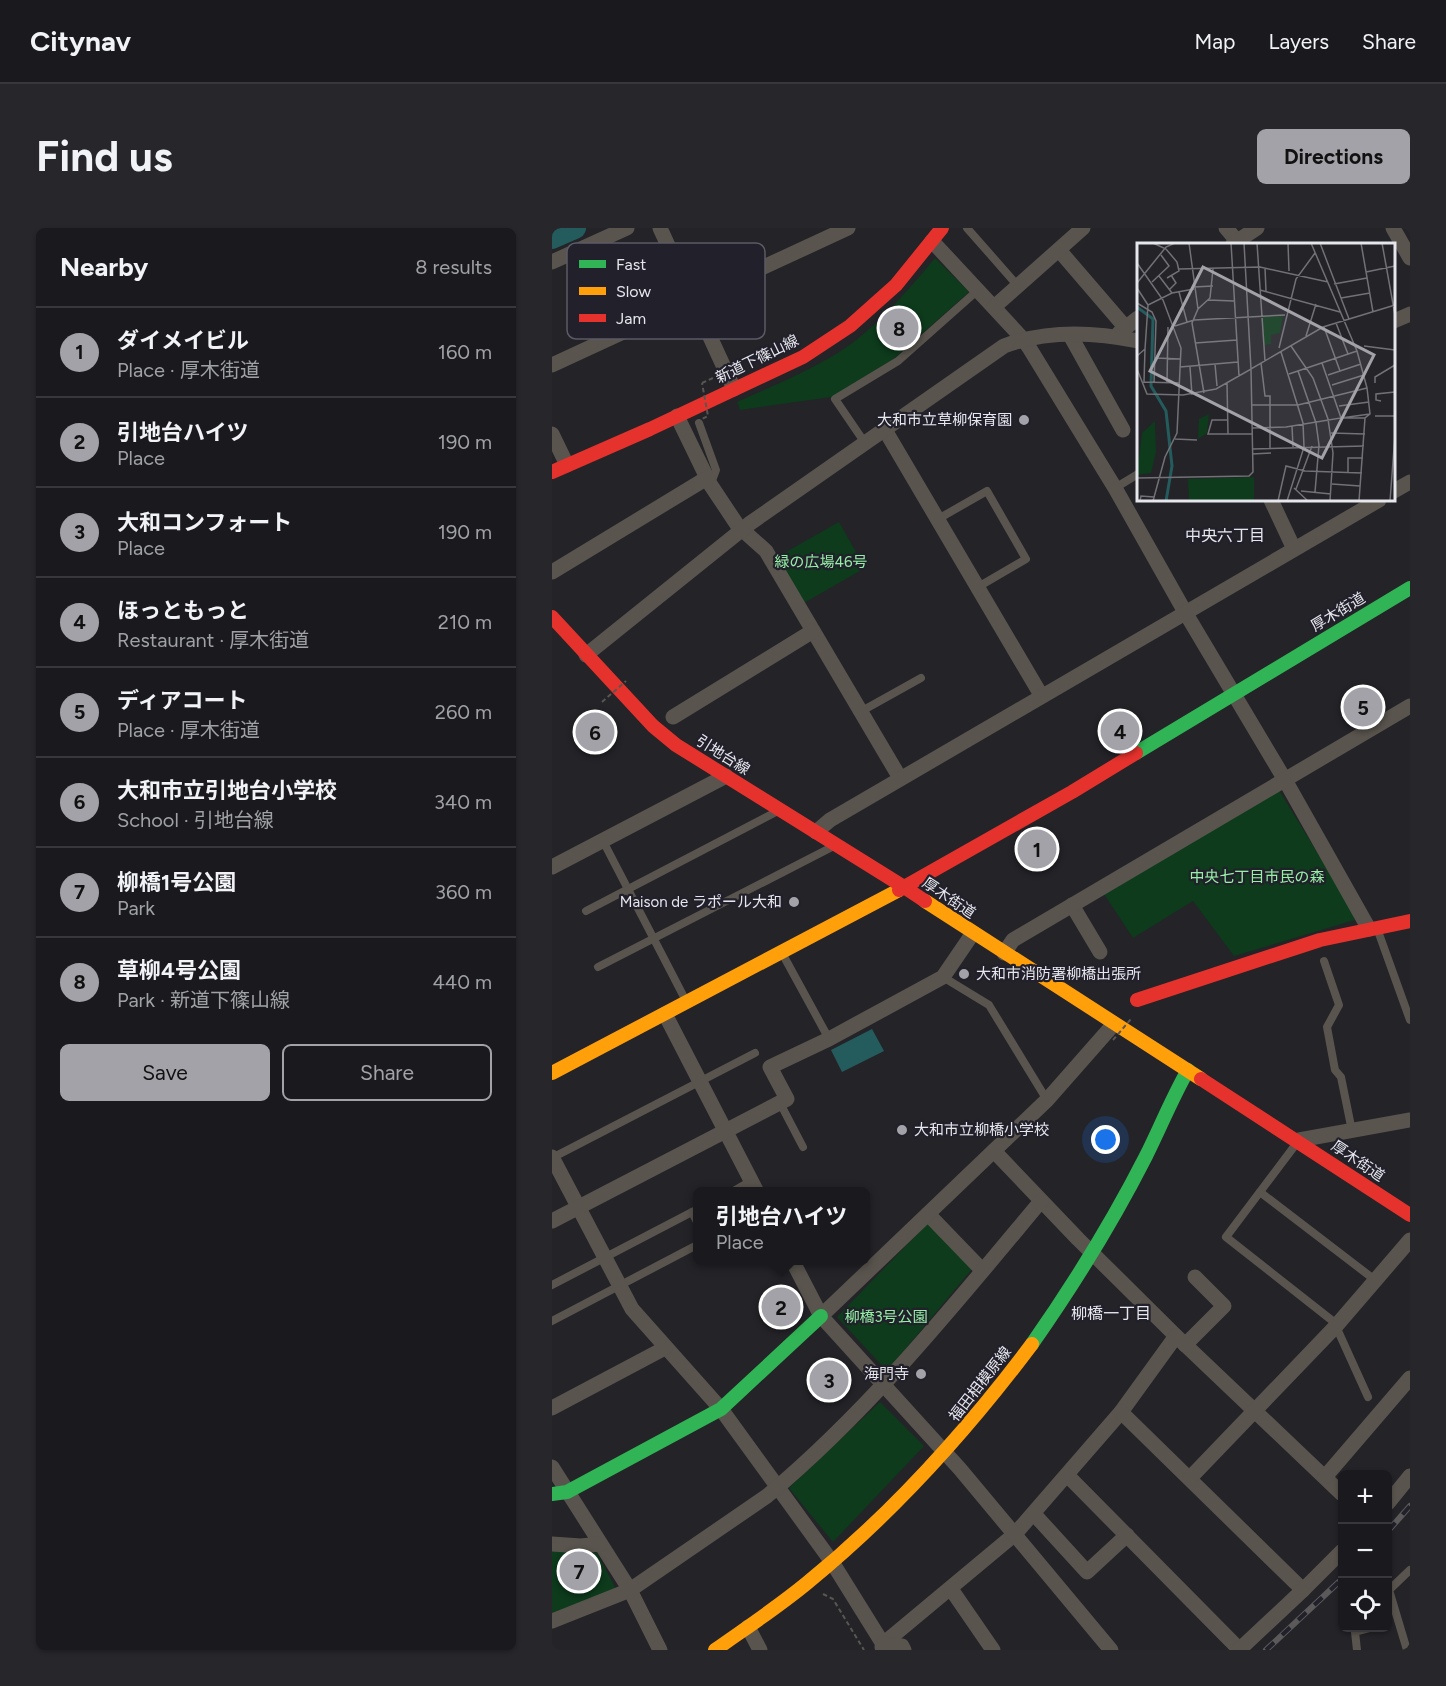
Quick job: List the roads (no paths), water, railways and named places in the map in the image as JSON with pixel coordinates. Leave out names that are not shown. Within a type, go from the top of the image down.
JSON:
[{"type":"street","points":[[594,243],[627,228]]},
{"type":"street","points":[[660,228],[667,243]]},
{"type":"street","points":[[765,266],[848,228]]},
{"type":"street","name":"新道下篠山線","points":[[552,472],[803,357],[850,326],[896,285],[942,228]]},
{"type":"street","points":[[994,307],[1083,228]]},
{"type":"street","points":[[1226,228],[1245,239]]},
{"type":"street","points":[[1393,228],[1410,258]]},
{"type":"street","points":[[932,241],[1023,339],[1115,488],[1185,612],[1373,928]]},
{"type":"street","points":[[1059,250],[1120,332],[1137,340]]},
{"type":"street","points":[[552,262],[567,255]]},
{"type":"street","points":[[1395,321],[1410,314]]},
{"type":"street","points":[[586,655],[743,529],[1004,346],[1042,335],[1120,332],[1137,319]]},
{"type":"street","points":[[1070,335],[1123,430]]},
{"type":"street","points":[[552,365],[608,339]]},
{"type":"street","points":[[710,339],[734,389]]},
{"type":"street","points":[[677,416],[709,481],[738,526],[766,551],[900,778]]},
{"type":"street","points":[[885,430],[1041,695]]},
{"type":"street","points":[[552,434],[567,465]]},
{"type":"street","points":[[552,572],[709,481]]},
{"type":"street","points":[[1395,490],[1410,482]]},
{"type":"street","points":[[1271,501],[1294,549]]},
{"type":"street","points":[[816,832],[830,820],[900,778],[1377,501]]},
{"type":"street","name":"厚木街道","points":[[1410,588],[1072,792],[904,887],[1004,953],[1113,1032],[1188,1070],[1299,1140],[1410,1215]]},
{"type":"street","name":"引地台線","points":[[552,617],[654,726],[676,745],[904,887]]},
{"type":"street","points":[[673,717],[813,631]]},
{"type":"street","points":[[1004,953],[1013,940],[1410,706]]},
{"type":"street","points":[[552,867],[726,776]]},
{"type":"street","points":[[552,1073],[904,887]]},
{"type":"street","points":[[1072,905],[1100,952]]},
{"type":"street","points":[[1137,1000],[1320,940],[1410,921]]},
{"type":"street","points":[[552,1221],[787,1099],[770,1067],[829,1039],[943,977],[973,933]]},
{"type":"street","points":[[665,1014],[754,1186]]},
{"type":"street","points":[[560,1493],[721,1408],[994,1151],[1113,1032]]},
{"type":"street","name":"福田相模原線","points":[[715,1650],[778,1606],[831,1562],[893,1506],[945,1452],[1020,1360],[1092,1253],[1146,1155],[1188,1070]]},
{"type":"street","points":[[1299,1140],[1410,1120]]},
{"type":"street","points":[[994,1151],[1092,1253],[1338,1490]]},
{"type":"street","points":[[552,1158],[632,1309],[721,1408],[831,1562],[882,1647]]},
{"type":"street","points":[[552,1621],[630,1590],[778,1487],[884,1385],[1041,1201]]},
{"type":"street","points":[[928,1214],[982,1270]]},
{"type":"street","points":[[1190,1478],[1336,1326],[1410,1240]]},
{"type":"street","points":[[795,1265],[821,1316],[945,1452],[1111,1650]]},
{"type":"street","points":[[882,1647],[1015,1534],[1181,1340],[1224,1306],[1195,1277]]},
{"type":"street","points":[[552,1408],[665,1348]]},
{"type":"street","points":[[1325,1477],[1410,1378]]},
{"type":"street","points":[[1120,1412],[1303,1590]]},
{"type":"street","points":[[552,1467],[560,1493],[600,1544],[630,1590],[660,1650]]},
{"type":"street","points":[[1067,1475],[1239,1650],[1338,1555]]},
{"type":"street","points":[[1392,1498],[1410,1476]]},
{"type":"street","points":[[1034,1514],[1087,1572],[1127,1535]]},
{"type":"street","points":[[552,1544],[581,1546],[600,1544]]},
{"type":"street","points":[[951,1589],[993,1650]]},
{"type":"street","points":[[748,1627],[760,1650]]},
{"type":"street","points":[[882,1647],[902,1646],[904,1650]]},
{"type":"lane","points":[[967,228],[1018,286]]},
{"type":"lane","points":[[866,443],[835,399],[898,361],[978,290]]},
{"type":"lane","points":[[699,423],[716,470],[709,481]]},
{"type":"lane","points":[[1115,488],[1137,475]]},
{"type":"lane","points":[[938,519],[987,491],[1026,559],[978,587]]},
{"type":"lane","points":[[860,712],[921,678]]},
{"type":"lane","points":[[586,911],[780,810]]},
{"type":"lane","points":[[603,841],[687,1002]]},
{"type":"lane","points":[[598,967],[836,844]]},
{"type":"lane","points":[[1373,928],[1410,1020]]},
{"type":"lane","points":[[781,952],[829,1039]]},
{"type":"lane","points":[[1324,961],[1339,1005],[1327,1027],[1331,1055],[1335,1070],[1341,1077],[1352,1131]]},
{"type":"lane","points":[[943,977],[989,1005],[1047,1100]]},
{"type":"lane","points":[[552,1158],[755,1053]]},
{"type":"lane","points":[[780,1102],[803,1147]]},
{"type":"lane","points":[[1299,1140],[1226,1237],[1334,1322],[1368,1397]]},
{"type":"lane","points":[[1260,1192],[1376,1280]]},
{"type":"lane","points":[[552,1285],[693,1212]]},
{"type":"lane","points":[[552,1321],[693,1247]]},
{"type":"lane","points":[[1407,1650],[1389,1590],[1410,1570]]},
{"type":"lane","points":[[1392,1621],[1398,1619]]},
{"type":"lane","points":[[1355,1632],[1357,1650]]},
{"type":"water","points":[[872,1029],[884,1051],[842,1072],[831,1050]]},
{"type":"waterway","points":[[552,238],[575,228]]},
{"type":"railway","points":[[1392,1526],[1410,1506]]},
{"type":"railway","points":[[1266,1650],[1338,1583]]},
{"type":"place","name":"草柳4号公園","points":[[899,328]]},
{"type":"place","name":"大和市立草柳保育園","points":[[1024,420]]},
{"type":"place","name":"ディアコート","points":[[1363,707]]},
{"type":"place","name":"ほっともっと","points":[[1120,731]]},
{"type":"place","name":"大和市立引地台小学校","points":[[595,732]]},
{"type":"place","name":"ダイメイビル","points":[[1037,849]]},
{"type":"place","name":"Maison de ラポール大和","points":[[794,902]]},
{"type":"place","name":"大和市消防署柳橋出張所","points":[[964,974]]},
{"type":"place","name":"大和市立柳橋小学校","points":[[902,1130]]},
{"type":"place","name":"引地台ハイツ","points":[[781,1307]]},
{"type":"place","name":"海門寺","points":[[921,1374]]},
{"type":"place","name":"大和コンフォート","points":[[829,1380]]},
{"type":"place","name":"柳橋1号公園","points":[[579,1571]]},
{"type":"district","name":"中央六丁目","points":[[1225,535]]},
{"type":"district","name":"柳橋一丁目","points":[[1111,1313]]},
{"type":"park label","name":"緑の広場46号","points":[[821,562]]},
{"type":"park label","name":"中央七丁目市民の森","points":[[1257,877]]},
{"type":"park label","name":"柳橋3号公園","points":[[886,1317]]}]
